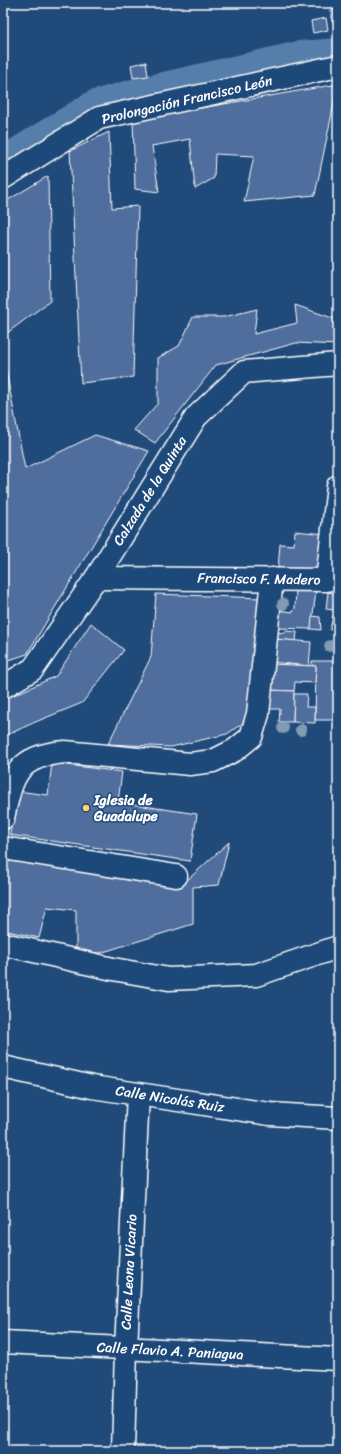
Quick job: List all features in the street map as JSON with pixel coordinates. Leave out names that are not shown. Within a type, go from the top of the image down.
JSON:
[{"type":"street","name":"Prolongación Francisco León","points":[[3,178],[99,118],[338,66]]},
{"type":"street","name":"Calzada de la Quinta","points":[[3,687],[33,669],[96,578],[196,416],[244,372],[338,364]]},
{"type":"street","name":"Francisco F. Madero","points":[[96,578],[327,580],[338,486]]},
{"type":"street","points":[[3,818],[10,785],[17,772],[45,754],[65,752],[190,764],[213,761],[235,750],[251,737],[258,714],[272,579]]},
{"type":"street","points":[[3,848],[176,876]]},
{"type":"street","points":[[3,944],[113,970],[169,979],[256,975],[338,947]]},
{"type":"street","name":"Calle Nicolás Ruiz","points":[[3,1067],[92,1087],[270,1114],[338,1118]]},
{"type":"street","name":"Calle Leona Vicario","points":[[123,1451],[126,1349],[138,1094]]},
{"type":"street","name":"Calle Flavio A. Paniagua","points":[[3,1342],[338,1359]]},
{"type":"building","points":[[338,9],[338,22],[332,22],[330,10]]},
{"type":"building","points":[[326,18],[328,30],[313,33],[311,21]]},
{"type":"building","points":[[146,62],[148,76],[133,78],[131,65]]},
{"type":"building","points":[[338,84],[315,195],[244,202],[254,156],[215,154],[214,178],[195,189],[190,139],[152,146],[159,192],[135,189],[133,120]]},
{"type":"building","points":[[109,132],[112,208],[138,206],[133,377],[81,383],[70,151]]},
{"type":"building","points":[[48,176],[50,301],[3,336],[3,203]]},
{"type":"building","points":[[295,305],[338,320],[338,345],[296,343],[216,365],[155,443],[134,430],[158,403],[158,358],[179,346],[193,317],[224,317],[257,309],[254,334],[297,323]]},
{"type":"building","points":[[3,355],[25,469],[95,435],[149,451],[27,654],[3,662]]},
{"type":"building","points":[[295,531],[325,534],[320,572],[278,569],[280,544],[294,545]]},
{"type":"building","points":[[296,589],[316,591],[311,629],[276,628],[277,610],[293,612],[295,608]]},
{"type":"building","points":[[328,592],[336,593],[334,610],[326,609]]},
{"type":"building","points":[[156,594],[262,598],[246,721],[227,734],[171,747],[108,744],[151,657]]},
{"type":"building","points":[[312,616],[320,617],[321,630],[311,629]]},
{"type":"building","points":[[333,616],[338,616],[338,630],[330,630]]},
{"type":"building","points":[[91,623],[124,650],[82,703],[3,737],[3,700],[56,676]]},
{"type":"building","points":[[285,631],[297,632],[296,641],[275,639],[276,632],[285,633]]},
{"type":"building","points":[[275,639],[311,642],[309,666],[271,662]]},
{"type":"building","points":[[312,661],[338,661],[338,720],[315,720],[316,666],[312,666]]},
{"type":"building","points":[[270,664],[316,666],[315,683],[295,682],[294,691],[268,690]]},
{"type":"building","points":[[268,690],[294,691],[293,722],[279,722],[280,709],[264,709]]},
{"type":"building","points":[[294,694],[307,694],[306,707],[315,707],[315,723],[293,722]]},
{"type":"building","name":"Iglesia de Guadalupe","points":[[52,763],[122,772],[118,802],[197,814],[190,861],[10,835],[17,791],[48,795]]},
{"type":"building","points":[[229,842],[219,885],[193,887],[193,924],[100,953],[76,951],[76,910],[47,907],[39,938],[3,930],[3,860],[182,885]]},
{"type":"waterway","points":[[3,158],[94,102],[133,91],[299,53],[338,50]]},
{"type":"place","name":"Iglesia de Guadalupe","points":[[86,808]]}]
